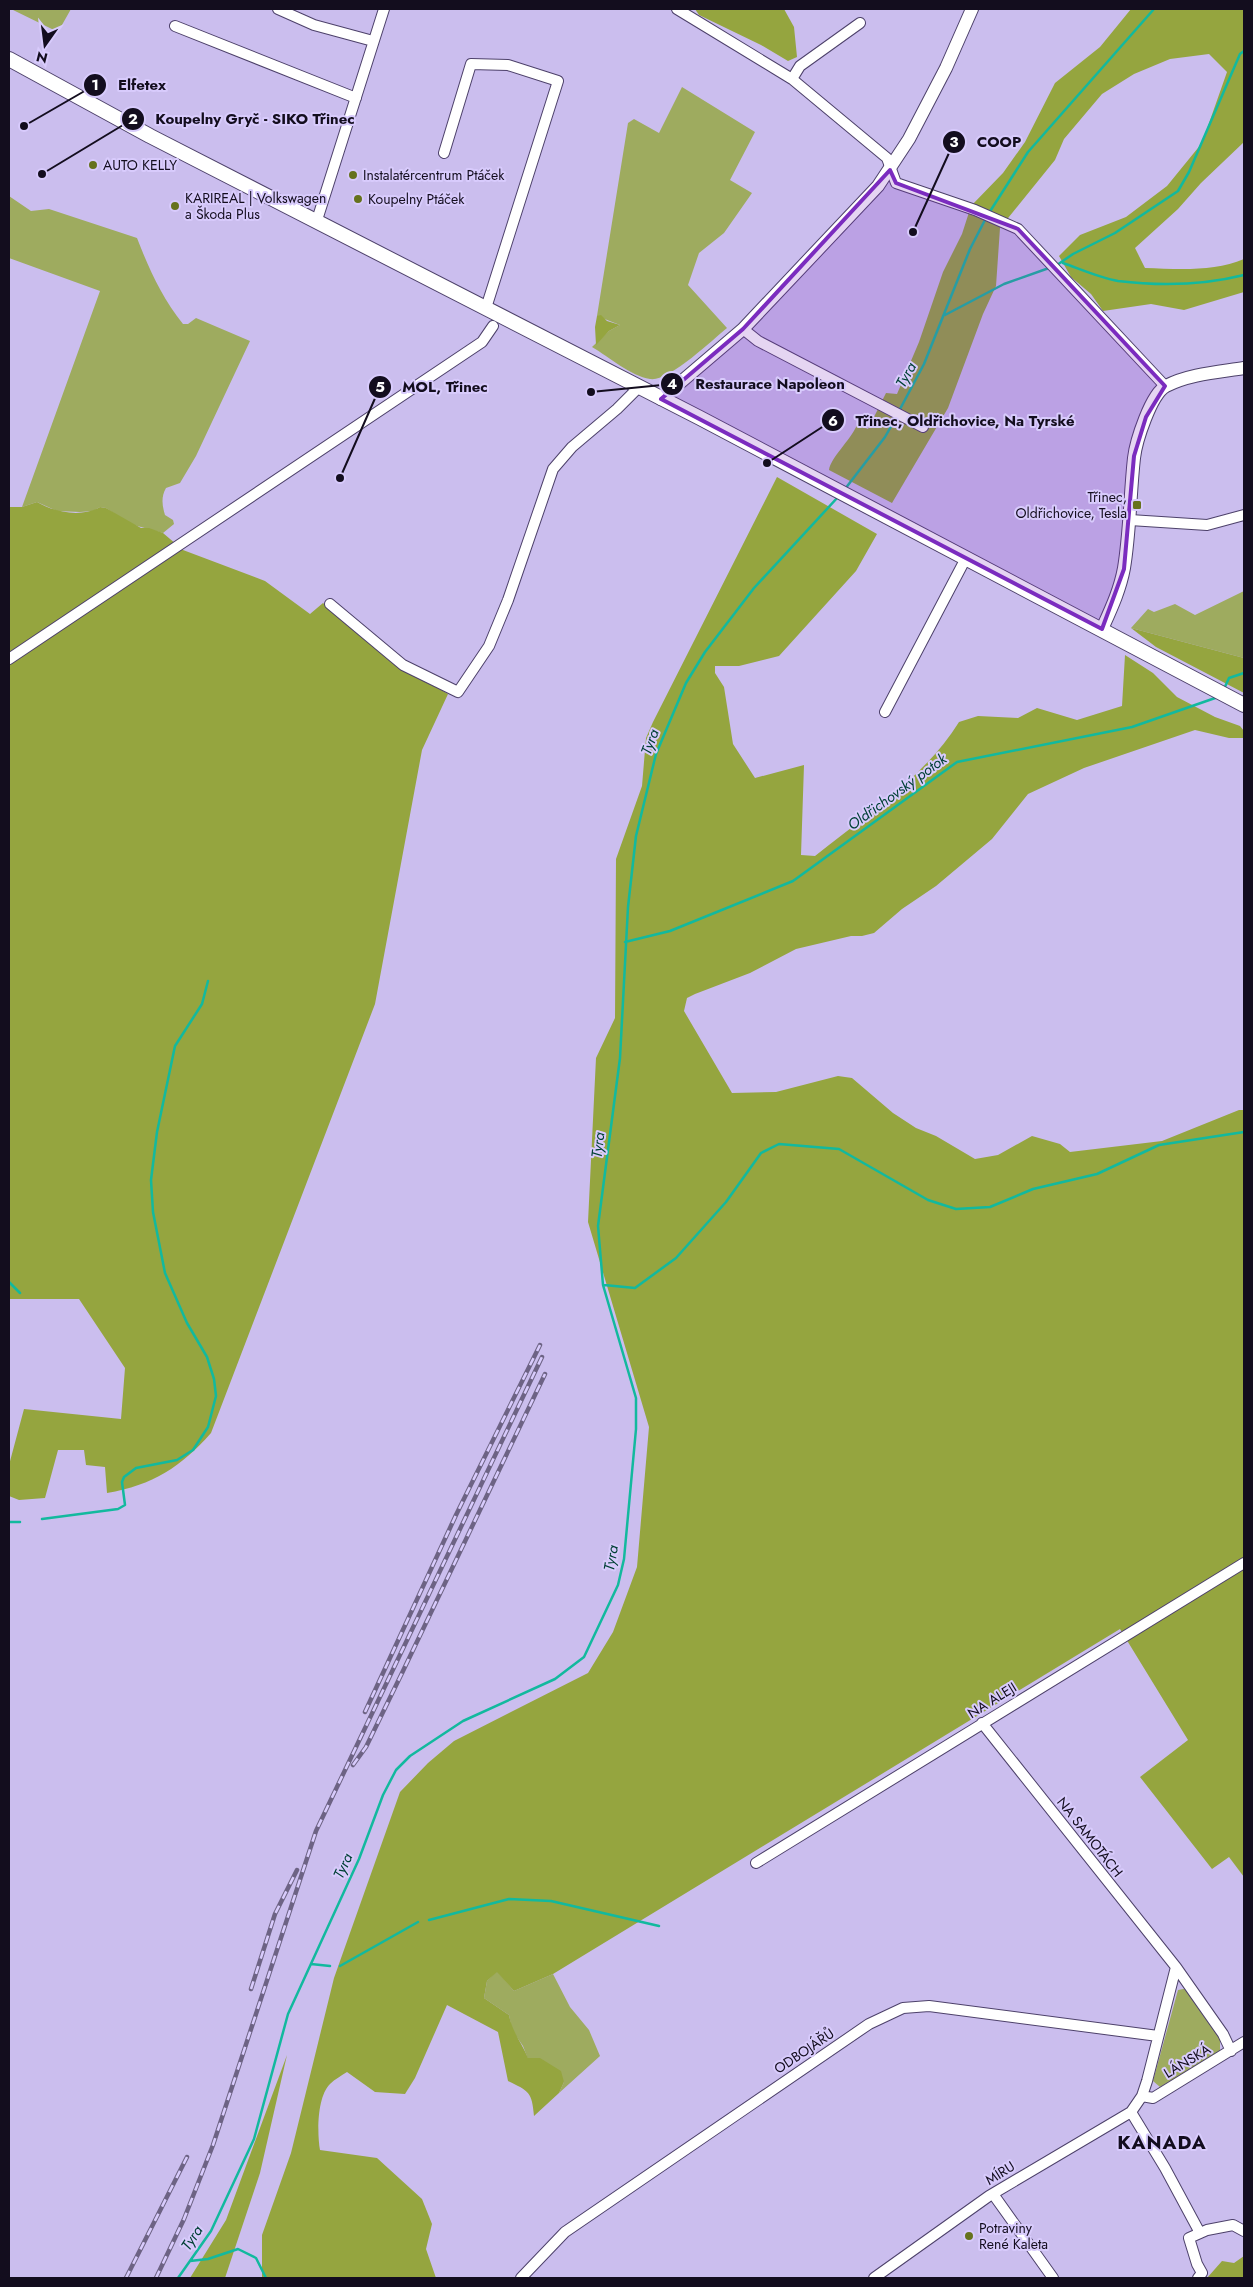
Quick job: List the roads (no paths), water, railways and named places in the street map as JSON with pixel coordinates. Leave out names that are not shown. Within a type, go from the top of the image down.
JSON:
[{"type":"main road","points":[[9,59],[150,136],[639,387],[1244,705]]},
{"type":"street","points":[[278,9],[314,25],[373,41]]},
{"type":"street","points":[[316,220],[384,9]]},
{"type":"street","points":[[661,399],[743,329],[878,186],[909,140],[946,68],[972,9]]},
{"type":"street","points":[[682,10],[792,79],[887,158],[896,183],[977,210],[1018,229],[1165,386]]},
{"type":"street","points":[[792,79],[800,66],[860,23]]},
{"type":"street","points":[[175,26],[356,98]]},
{"type":"street","points":[[444,153],[471,64],[508,65],[558,80],[486,308]]},
{"type":"street","points":[[9,659],[482,342],[493,326]]},
{"type":"street","points":[[743,329],[758,341],[923,427]]},
{"type":"street","points":[[1102,629],[1118,592],[1130,520],[1134,456],[1146,417],[1157,396],[1165,386],[1190,378],[1244,368]]},
{"type":"street","points":[[330,604],[403,665],[458,692],[488,646],[508,600],[553,470],[572,448],[639,387]]},
{"type":"street","points":[[1130,520],[1206,525],[1244,515]]},
{"type":"street","points":[[885,712],[966,558]]},
{"type":"street","name":"NA ALEJI","points":[[756,1863],[1244,1563]]},
{"type":"street","name":"NA SAMOTÁCH","points":[[982,1723],[1176,1967],[1223,2034],[1231,2051]]},
{"type":"street","points":[[1142,2096],[1176,1967]]},
{"type":"street","name":"ODBOJÁŘŮ","points":[[521,2278],[573,2226],[869,2024],[896,2010],[929,2006],[1158,2036]]},
{"type":"street","name":"LÁNSKÁ","points":[[1142,2096],[1153,2098],[1244,2042]]},
{"type":"street","name":"MÍRU","points":[[874,2278],[993,2194],[1130,2112],[1142,2096]]},
{"type":"street","points":[[1130,2112],[1165,2168],[1200,2233]]},
{"type":"street","points":[[993,2194],[1052,2278]]},
{"type":"street","points":[[1198,2278],[1202,2273],[1196,2264],[1189,2238],[1200,2233],[1233,2225],[1244,2231]]},
{"type":"waterway","name":"Tyra","points":[[989,213],[1028,152],[1154,9]]},
{"type":"waterway","points":[[1057,265],[1073,254],[1115,233],[1178,191],[1189,172],[1240,54],[1244,51]]},
{"type":"waterway","name":"Tyra","points":[[899,411],[924,364],[970,249],[986,218]]},
{"type":"waterway","points":[[1063,263],[1104,278],[1134,283],[1197,283],[1244,275]]},
{"type":"waterway","points":[[945,315],[1004,284],[1049,268]]},
{"type":"waterway","name":"Tyra","points":[[845,489],[885,437],[897,416]]},
{"type":"waterway","name":"Tyra","points":[[178,2278],[211,2231],[254,2139],[288,2014],[359,1859],[383,1795],[396,1770],[410,1756],[463,1721],[555,1679],[584,1657],[618,1585],[624,1559],[636,1429],[636,1398],[603,1285],[598,1226],[620,1058],[628,907],[636,836],[656,754],[686,683],[705,652],[754,588],[838,497]]},
{"type":"waterway","name":"Oldřichovský potok","points":[[1224,689],[1229,678],[1244,673]]},
{"type":"waterway","name":"Oldřichovský potok","points":[[625,942],[670,931],[793,881],[957,762],[1132,727],[1218,697]]},
{"type":"waterway","points":[[42,1519],[118,1509],[125,1505],[122,1482],[124,1477],[136,1468],[177,1460],[193,1450],[208,1427],[216,1396],[214,1379],[207,1357],[187,1323],[165,1273],[153,1212],[151,1180],[157,1132],[175,1046],[202,1004],[208,981]]},
{"type":"waterway","points":[[604,1285],[635,1288],[676,1258],[726,1202],[761,1153],[779,1144],[839,1149],[928,1200],[956,1209],[990,1207],[1033,1189],[1097,1174],[1159,1145],[1244,1132]]},
{"type":"waterway","points":[[9,1282],[20,1293]]},
{"type":"waterway","points":[[9,1522],[20,1522]]},
{"type":"waterway","points":[[429,1920],[509,1899],[551,1901],[659,1926]]},
{"type":"waterway","points":[[340,1966],[418,1922]]},
{"type":"waterway","points":[[311,1964],[330,1966]]},
{"type":"waterway","points":[[190,2261],[208,2259],[238,2249],[256,2258],[266,2278]]},
{"type":"railway","points":[[365,1712],[456,1515],[540,1345]]},
{"type":"railway","points":[[156,2278],[184,2219],[213,2145],[316,1831],[542,1357]]},
{"type":"railway","points":[[353,1765],[366,1747],[545,1374]]},
{"type":"railway","points":[[251,1989],[275,1914],[297,1870]]},
{"type":"railway","points":[[126,2278],[187,2157]]},
{"type":"place","name":"Elfetex","points":[[24,126]]},
{"type":"place","name":"AUTO KELLY","points":[[93,165]]},
{"type":"place","name":"Koupelny Gryč - SIKO Třinec","points":[[42,174]]},
{"type":"place","name":"Instalatércentrum Ptáček","points":[[353,175]]},
{"type":"place","name":"Koupelny Ptáček","points":[[358,199]]},
{"type":"place","name":"KARIREAL | Volkswagen a Škoda Plus","points":[[175,206]]},
{"type":"place","name":"COOP","points":[[913,232]]},
{"type":"place","name":"Restaurace Napoleon","points":[[591,392]]},
{"type":"place","name":"Třinec, Oldřichovice, Na Tyrské","points":[[767,463]]},
{"type":"place","name":"MOL, Třinec","points":[[340,478]]},
{"type":"place","name":"Třinec, Oldřichovice, Tesla","points":[[1137,505]]},
{"type":"place","name":"Potraviny René Kaleta","points":[[969,2236]]},
{"type":"district","name":"KANADA","points":[[1162,2142]]}]
